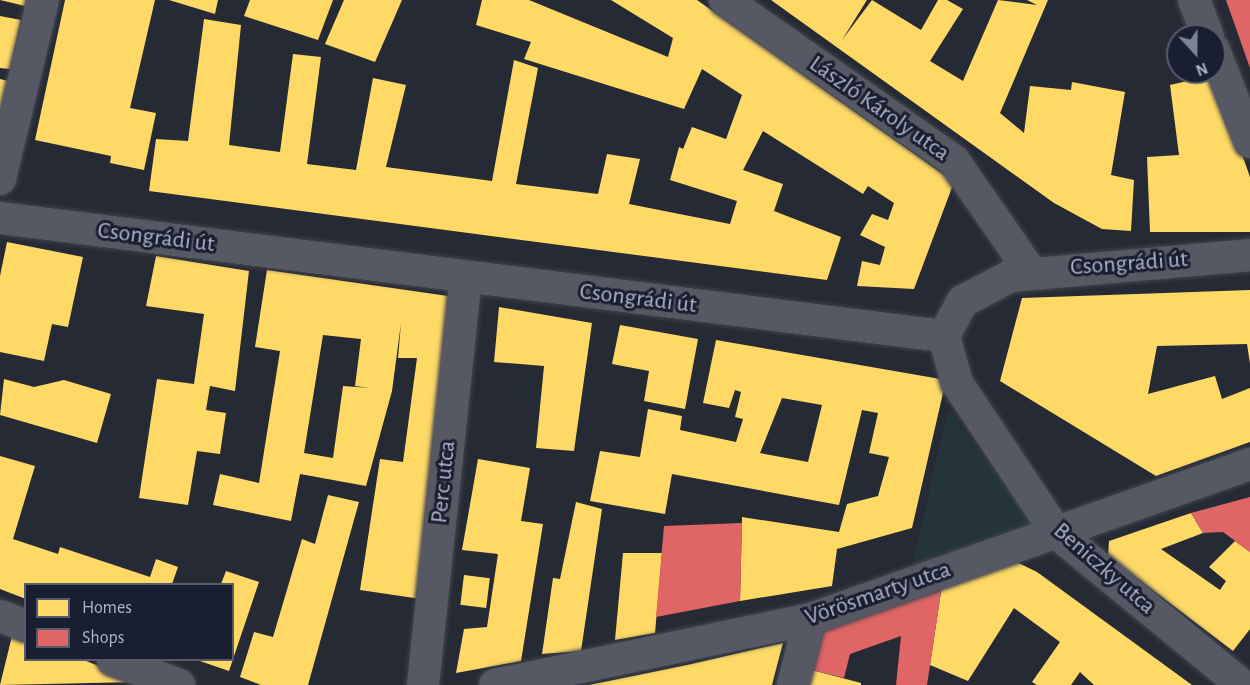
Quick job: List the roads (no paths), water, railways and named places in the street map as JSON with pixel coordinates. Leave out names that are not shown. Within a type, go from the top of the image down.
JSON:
[{"type":"street","points":[[0,179],[43,0]]},
{"type":"street","name":"László Károly utca","points":[[725,0],[954,161],[1031,272]]},
{"type":"street","points":[[1194,0],[1203,24]]},
{"type":"street","points":[[1226,81],[1250,142]]},
{"type":"street","name":"Csongrádi út","points":[[0,218],[944,336],[954,313],[976,292],[1031,272],[1250,255]]},
{"type":"street","name":"Perc utca","points":[[423,685],[466,278]]},
{"type":"street","name":"Beniczky utca","points":[[944,336],[957,383],[1056,532],[1242,685]]},
{"type":"street","name":"Vörösmarty utca","points":[[495,685],[810,619],[1250,464]]},
{"type":"street","points":[[0,616],[24,625]]},
{"type":"street","points":[[793,685],[810,619]]},
{"type":"street","points":[[116,661],[179,685]]}]
